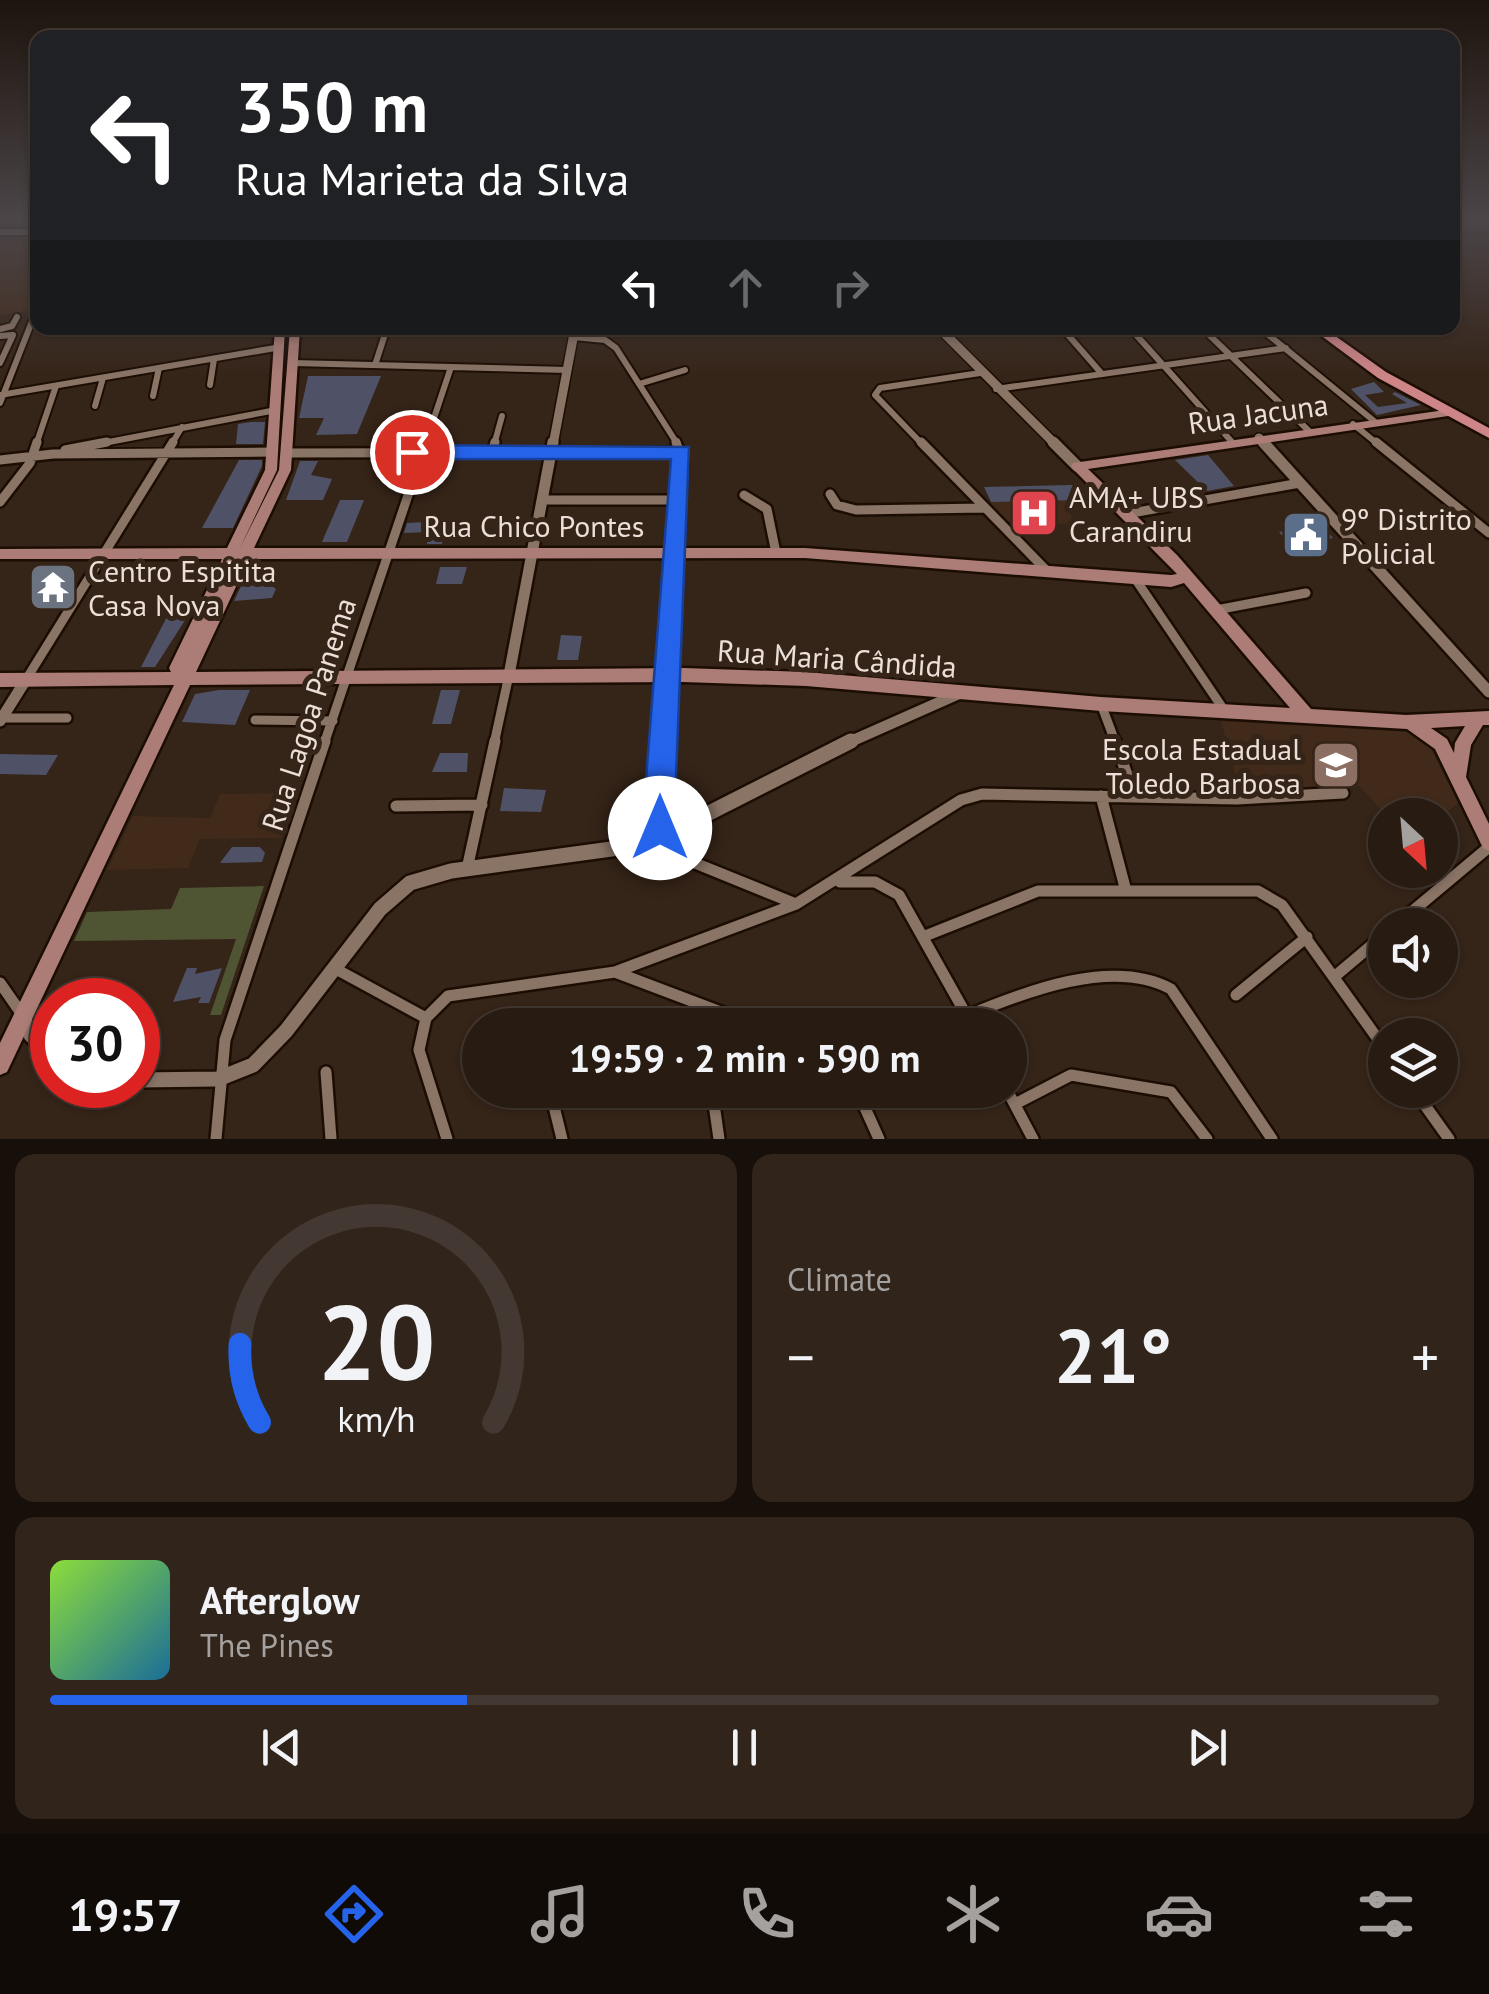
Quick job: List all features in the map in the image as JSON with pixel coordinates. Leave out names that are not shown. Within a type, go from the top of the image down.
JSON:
[{"type":"main road","points":[[280,335],[276,410],[280,452]]},
{"type":"main road","points":[[0,1065],[184,677],[178,668],[238,554],[280,452],[295,335]]},
{"type":"main road","points":[[1327,335],[1382,375],[1489,434]]},
{"type":"main road","points":[[1339,335],[1381,366],[1489,426]]},
{"type":"main road","points":[[1448,412],[1470,415]]},
{"type":"main road","name":"Rua Jacuna","points":[[1077,466],[1448,412]]},
{"type":"main road","points":[[1077,466],[1188,577],[1305,714]]},
{"type":"main road","name":"Rua Chico Pontes","points":[[0,554],[776,553],[1134,577],[1188,577]]},
{"type":"main road","name":"Rua Maria Cândida","points":[[0,680],[509,675],[806,678],[1101,704],[1406,722],[1484,719]]},
{"type":"main road","points":[[1459,774],[1463,744],[1484,719]]},
{"type":"main road","points":[[1406,722],[1435,737],[1459,774],[1489,844]]},
{"type":"street","points":[[0,332],[13,325],[17,317]]},
{"type":"street","points":[[0,332],[13,335],[0,364]]},
{"type":"street","points":[[1,398],[30,334]]},
{"type":"street","points":[[375,365],[385,335]]},
{"type":"street","points":[[467,870],[534,552],[574,335]]},
{"type":"street","points":[[584,335],[610,343],[682,452],[657,818],[666,837],[684,858]]},
{"type":"street","points":[[945,335],[1077,466]]},
{"type":"street","points":[[1068,335],[1102,374]]},
{"type":"street","points":[[1136,335],[1232,442]]},
{"type":"street","points":[[1209,335],[1309,431]]},
{"type":"street","points":[[1269,335],[1374,422]]},
{"type":"street","points":[[1,398],[281,348]]},
{"type":"street","points":[[996,389],[1286,348]]},
{"type":"street","points":[[210,385],[214,359]]},
{"type":"street","points":[[293,363],[568,370]]},
{"type":"street","name":"Rua Lagoa Panema","points":[[216,1139],[218,1079],[225,1040],[451,367]]},
{"type":"street","points":[[153,396],[159,368]]},
{"type":"street","points":[[639,384],[685,370]]},
{"type":"street","points":[[980,373],[880,388],[875,395],[1046,570]]},
{"type":"street","points":[[95,406],[103,378]]},
{"type":"street","points":[[0,502],[32,456],[56,386]]},
{"type":"street","points":[[52,454],[276,410]]},
{"type":"street","points":[[492,453],[502,416]]},
{"type":"street","points":[[1353,424],[1489,533]]},
{"type":"street","points":[[1,720],[182,427]]},
{"type":"street","points":[[1259,438],[1489,692]]},
{"type":"street","points":[[0,460],[52,454],[682,452]]},
{"type":"street","points":[[1126,514],[1300,483]]},
{"type":"street","points":[[830,494],[837,504],[856,510],[985,508]]},
{"type":"street","points":[[744,495],[755,498],[774,520],[776,553]]},
{"type":"street","points":[[544,500],[679,500]]},
{"type":"street","points":[[1134,577],[1224,710]]},
{"type":"street","points":[[1216,610],[1306,593]]},
{"type":"street","points":[[908,715],[919,702],[915,690]]},
{"type":"street","points":[[160,1080],[218,1079],[242,1072],[269,1051],[396,893],[434,874],[648,844],[765,782],[958,694]]},
{"type":"street","points":[[1101,704],[1135,798]]},
{"type":"street","points":[[1,720],[67,718]]},
{"type":"street","points":[[255,720],[333,721]]},
{"type":"street","points":[[447,1139],[419,1050],[426,1018],[436,1006],[464,990],[616,972],[796,904],[837,882],[961,800],[1002,792],[1237,800],[1342,793]]},
{"type":"street","points":[[1101,796],[1126,891]]},
{"type":"street","points":[[396,806],[482,805]]},
{"type":"street","points":[[648,844],[796,904]]},
{"type":"street","points":[[1416,908],[1489,844]]},
{"type":"street","points":[[837,882],[874,882],[891,889],[909,908],[963,1008]]},
{"type":"street","points":[[924,936],[1038,890],[1258,891],[1282,906],[1368,1025]]},
{"type":"street","points":[[1236,995],[1307,937]]},
{"type":"street","points":[[1334,977],[1368,948]]},
{"type":"street","points":[[334,968],[426,1018]]},
{"type":"street","points":[[616,972],[711,1008]]},
{"type":"street","points":[[1001,1008],[1059,986],[1153,978],[1170,989],[1272,1139]]},
{"type":"street","points":[[0,983],[30,1033]]},
{"type":"street","points":[[326,1072],[331,1139]]},
{"type":"street","points":[[1027,1097],[1071,1075],[1171,1092],[1184,1102],[1208,1139]]},
{"type":"street","points":[[554,1108],[562,1139]]},
{"type":"street","points":[[715,1108],[719,1139]]},
{"type":"street","points":[[865,1108],[879,1139]]},
{"type":"street","points":[[1016,1108],[1033,1139]]},
{"type":"street","points":[[1427,1108],[1449,1139]]},
{"type":"shaded area","points":[[0,271],[30,271],[28,311],[0,315]]},
{"type":"shaded area","name":"AMA+ UBS Carandiru","points":[[1066,500],[1074,524],[1011,525],[988,502]]},
{"type":"shaded area","name":"Escola Estadual Toledo Barbosa","points":[[1221,721],[1412,732],[1428,743],[1456,798],[1370,798],[1359,786],[1240,793]]},
{"type":"shaded area","points":[[296,793],[281,838],[200,839],[188,868],[107,870],[133,816],[210,818],[220,794]]},
{"type":"green space","points":[[264,886],[221,1015],[210,1015],[236,939],[74,941],[87,912],[171,909],[180,888]]},
{"type":"building","points":[[308,376],[381,376],[357,434],[316,435],[324,418],[299,418]]},
{"type":"building","points":[[1374,382],[1384,392],[1365,395],[1378,407],[1407,403],[1392,394],[1395,392],[1421,405],[1377,415],[1351,389]]},
{"type":"building","points":[[265,422],[263,444],[236,444],[238,424]]},
{"type":"building","points":[[1208,455],[1234,486],[1207,491],[1175,460]]},
{"type":"building","points":[[239,460],[262,460],[262,466],[233,528],[202,528]]},
{"type":"building","points":[[300,461],[318,461],[311,475],[332,479],[323,500],[286,500]]},
{"type":"building","points":[[1076,485],[1082,500],[991,502],[984,487]]},
{"type":"building","points":[[340,500],[364,500],[347,542],[322,542]]},
{"type":"building","points":[[444,521],[442,544],[427,544],[428,532],[404,533],[407,523]]},
{"type":"building","name":"9º Distrito Policial","points":[[1321,524],[1333,538],[1291,546],[1279,532]]},
{"type":"building","points":[[252,563],[264,563],[253,586],[272,586],[276,589],[272,598],[234,601]]},
{"type":"building","points":[[440,567],[467,567],[462,584],[436,584]]},
{"type":"building","points":[[170,611],[191,611],[155,667],[141,667]]},
{"type":"building","points":[[561,635],[582,636],[578,660],[557,660]]},
{"type":"building","points":[[250,690],[235,725],[182,722],[195,694]]},
{"type":"building","points":[[441,690],[460,690],[451,724],[432,724]]},
{"type":"building","points":[[440,753],[468,753],[467,772],[432,772]]},
{"type":"building","points":[[0,754],[58,755],[46,775],[0,774]]},
{"type":"building","points":[[504,788],[546,790],[541,812],[500,811]]},
{"type":"building","points":[[232,847],[260,847],[265,853],[262,862],[220,863]]},
{"type":"building","points":[[187,968],[197,968],[195,974],[222,968],[209,1003],[198,1003],[201,997],[173,1002]]},
{"type":"place","name":"AMA+ UBS Carandiru","points":[[1034,513]]},
{"type":"place","name":"9º Distrito Policial","points":[[1306,535]]},
{"type":"place","name":"Centro Espitita Casa Nova","points":[[53,587]]},
{"type":"place","name":"Escola Estadual Toledo Barbosa","points":[[1336,765]]},
{"type":"route","points":[[412,452],[682,452],[657,818],[660,828]]}]
